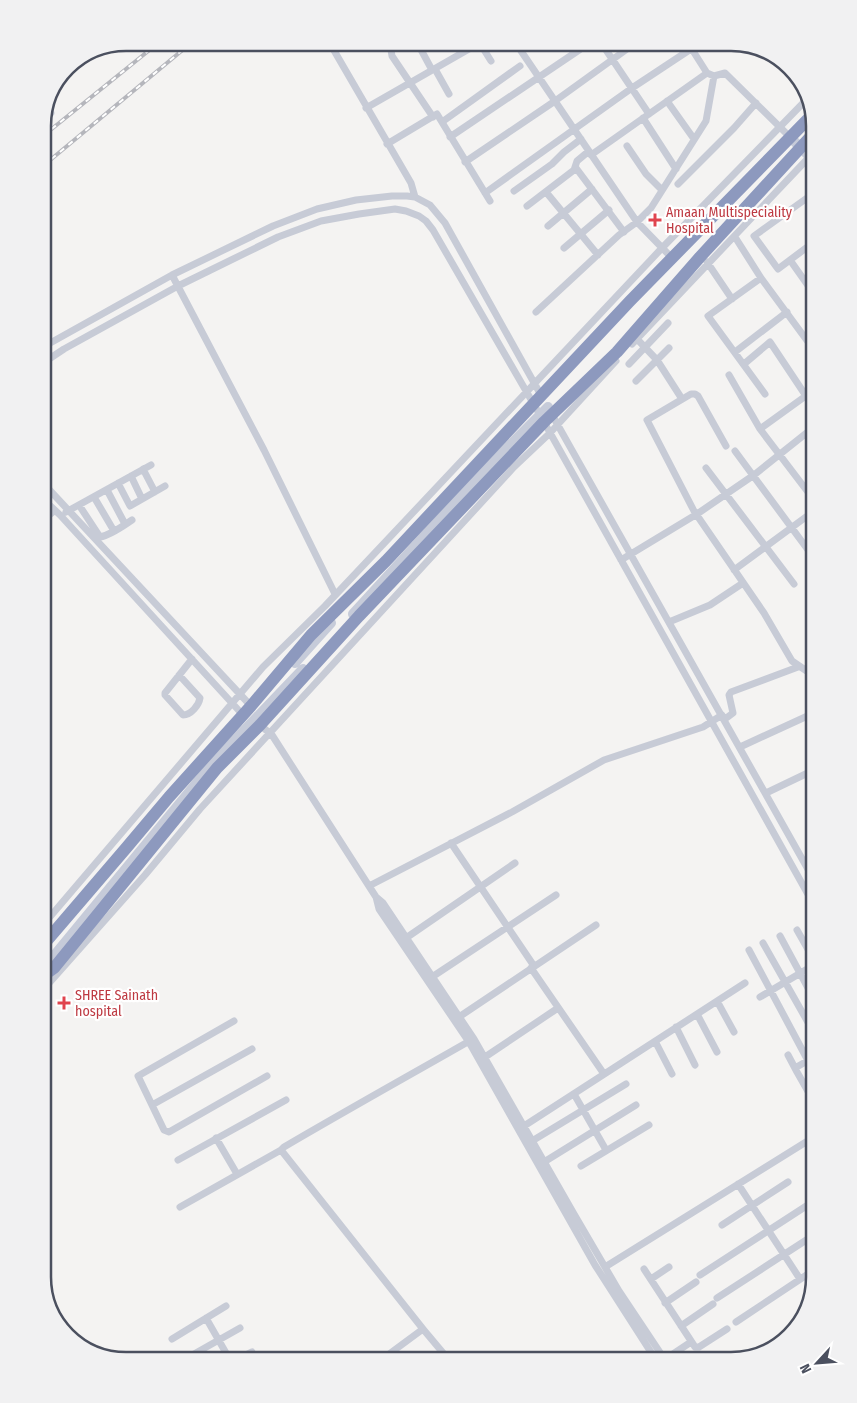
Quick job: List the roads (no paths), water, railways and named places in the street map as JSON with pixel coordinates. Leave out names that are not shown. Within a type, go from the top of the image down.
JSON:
[{"type":"highway","points":[[51,970],[217,768],[264,729],[359,616],[545,413],[672,258],[806,122]]},
{"type":"highway","points":[[51,935],[311,635],[386,561],[545,413],[617,352],[806,159]]},
{"type":"main road","points":[[791,138],[806,151]]},
{"type":"main road","points":[[51,949],[209,759],[257,708],[306,650],[425,527],[545,413]]},
{"type":"main road","points":[[51,959],[214,763],[316,656],[483,472],[545,413]]},
{"type":"street","points":[[335,51],[411,183],[415,197]]},
{"type":"street","points":[[391,51],[392,56],[434,117]]},
{"type":"street","points":[[423,51],[449,94]]},
{"type":"street","points":[[366,108],[466,51]]},
{"type":"street","points":[[485,51],[491,61]]},
{"type":"street","points":[[523,51],[539,78],[637,222],[672,258]]},
{"type":"street","points":[[450,137],[578,51]]},
{"type":"street","points":[[607,51],[632,88],[676,169]]},
{"type":"street","points":[[466,162],[555,101],[623,51]]},
{"type":"street","points":[[485,193],[682,51]]},
{"type":"street","points":[[536,312],[651,208],[706,121],[711,74],[693,51]]},
{"type":"street","points":[[442,122],[520,66]]},
{"type":"street","points":[[527,206],[574,170],[577,161],[711,74],[725,72],[791,138]]},
{"type":"street","points":[[667,101],[694,139]]},
{"type":"street","points":[[678,184],[756,103]]},
{"type":"street","points":[[51,914],[240,693],[280,649],[335,594],[534,382],[802,104]]},
{"type":"street","points":[[387,144],[437,114],[490,201]]},
{"type":"street","points":[[514,191],[552,164],[581,139]]},
{"type":"street","points":[[627,146],[646,174],[662,190]]},
{"type":"street","points":[[545,413],[637,339],[705,261],[735,237],[806,159]]},
{"type":"street","points":[[576,168],[624,232]]},
{"type":"street","points":[[548,226],[592,189]]},
{"type":"street","points":[[546,192],[598,255]]},
{"type":"street","points":[[51,343],[172,275],[273,226],[317,210],[356,200],[392,196],[415,197],[430,205],[445,223],[534,382],[545,413],[621,560],[806,891]]},
{"type":"street","points":[[806,199],[754,236],[778,269],[806,248]]},
{"type":"street","points":[[51,357],[178,286],[278,237],[321,221],[395,209],[406,211],[426,221],[434,230],[526,391],[545,413],[631,555],[806,866]]},
{"type":"street","points":[[564,248],[609,210]]},
{"type":"street","points":[[735,237],[761,278],[806,339]]},
{"type":"street","points":[[790,260],[806,283]]},
{"type":"street","points":[[705,261],[732,299]]},
{"type":"street","points":[[172,275],[264,450],[335,594]]},
{"type":"street","points":[[761,278],[708,316],[765,394]]},
{"type":"street","points":[[735,352],[787,312]]},
{"type":"street","points":[[486,322],[496,316]]},
{"type":"street","points":[[629,364],[668,323]]},
{"type":"street","points":[[760,429],[806,396],[763,331]]},
{"type":"street","points":[[637,339],[657,360],[682,399]]},
{"type":"street","points":[[744,364],[770,342]]},
{"type":"street","points":[[636,381],[669,348]]},
{"type":"street","points":[[728,376],[760,429],[806,489]]},
{"type":"street","points":[[726,446],[698,396],[691,394],[647,420],[697,514],[764,613],[792,661],[806,672]]},
{"type":"street","points":[[621,560],[697,514],[754,475],[806,434]]},
{"type":"street","points":[[735,451],[806,547]]},
{"type":"street","points":[[51,516],[69,511],[151,465]]},
{"type":"street","points":[[706,468],[794,584]]},
{"type":"street","points":[[143,470],[155,492]]},
{"type":"street","points":[[130,476],[142,499]]},
{"type":"street","points":[[118,483],[130,506],[165,486]]},
{"type":"street","points":[[106,490],[125,524]]},
{"type":"street","points":[[51,492],[240,693],[247,710]]},
{"type":"street","points":[[94,497],[114,531]]},
{"type":"street","points":[[79,505],[100,537],[132,520]]},
{"type":"street","points":[[51,507],[232,703],[247,710]]},
{"type":"street","points":[[734,570],[806,517]]},
{"type":"street","points":[[670,622],[710,605],[743,583]]},
{"type":"street","points":[[151,614],[159,606]]},
{"type":"street","points":[[179,675],[200,698],[200,702],[186,715],[183,715],[165,693],[179,675],[192,660]]},
{"type":"street","points":[[369,886],[512,812],[604,760],[702,728],[733,713],[730,692],[798,667]]},
{"type":"street","points":[[740,747],[806,718]]},
{"type":"street","points":[[51,980],[145,875],[264,729],[459,1017],[595,1265],[651,1352]]},
{"type":"street","points":[[766,793],[806,774]]},
{"type":"street","points":[[451,843],[508,927],[558,1008],[604,1074]]},
{"type":"street","points":[[406,938],[515,863]]},
{"type":"street","points":[[432,977],[556,895]]},
{"type":"street","points":[[376,897],[379,909],[485,1057],[605,1267],[660,1352]]},
{"type":"street","points":[[459,1017],[596,925]]},
{"type":"street","points":[[797,930],[806,946]]},
{"type":"street","points":[[780,936],[806,985]]},
{"type":"street","points":[[763,943],[806,1019]]},
{"type":"street","points":[[749,950],[806,1050]]},
{"type":"street","points":[[760,997],[806,970]]},
{"type":"street","points":[[524,1126],[745,983]]},
{"type":"street","points":[[717,1000],[734,1032]]},
{"type":"street","points":[[485,1057],[558,1008]]},
{"type":"street","points":[[697,1014],[717,1052]]},
{"type":"street","points":[[234,1021],[138,1076],[164,1130],[169,1132],[267,1076]]},
{"type":"street","points":[[676,1027],[696,1065]]},
{"type":"street","points":[[180,1207],[471,1040]]},
{"type":"street","points":[[655,1041],[672,1074]]},
{"type":"street","points":[[152,1105],[252,1049]]},
{"type":"street","points":[[788,1055],[806,1088]]},
{"type":"street","points":[[795,1068],[806,1061]]},
{"type":"street","points":[[532,1140],[626,1084]]},
{"type":"street","points":[[574,1094],[606,1150]]},
{"type":"street","points":[[178,1160],[286,1100]]},
{"type":"street","points":[[544,1162],[636,1105]]},
{"type":"street","points":[[581,1166],[649,1125]]},
{"type":"street","points":[[216,1138],[237,1174]]},
{"type":"street","points":[[605,1267],[806,1142]]},
{"type":"street","points":[[281,1150],[442,1352]]},
{"type":"street","points":[[722,1225],[788,1182]]},
{"type":"street","points":[[738,1184],[800,1279]]},
{"type":"street","points":[[700,1275],[806,1206]]},
{"type":"street","points":[[681,1326],[806,1241]]},
{"type":"street","points":[[650,1279],[669,1267]]},
{"type":"street","points":[[644,1269],[695,1347],[727,1329]]},
{"type":"street","points":[[736,1322],[806,1275]]},
{"type":"street","points":[[665,1302],[696,1282]]},
{"type":"street","points":[[172,1339],[226,1306]]},
{"type":"street","points":[[206,1318],[226,1352]]},
{"type":"street","points":[[199,1352],[240,1328]]},
{"type":"street","points":[[392,1352],[422,1329]]},
{"type":"street","points":[[677,1352],[691,1342]]},
{"type":"railway","points":[[51,130],[148,51]]},
{"type":"railway","points":[[51,159],[181,51]]},
{"type":"place","name":"Amaan Multispeciality Hospital","points":[[655,220]]},
{"type":"place","name":"SHREE Sainath hospital","points":[[64,1003]]}]
